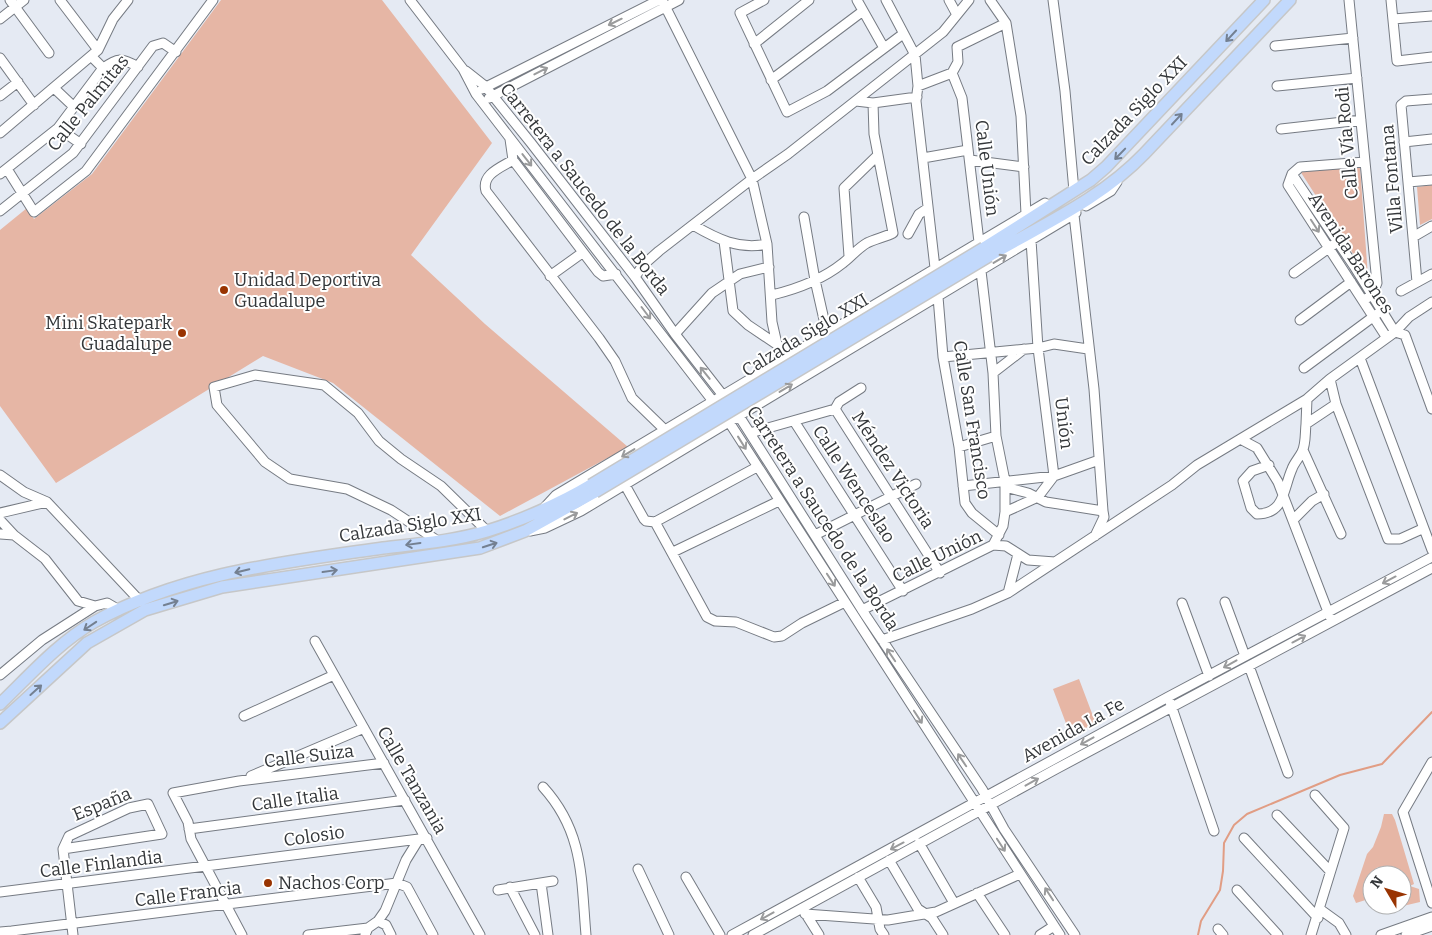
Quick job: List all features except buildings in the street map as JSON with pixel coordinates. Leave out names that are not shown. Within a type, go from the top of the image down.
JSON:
[{"type":"main road","name":"Calzada Siglo XXI","points":[[0,723],[87,643],[145,610],[222,587],[480,548],[525,531],[984,249],[1101,191],[1120,177],[1290,0]]},
{"type":"main road","name":"Calzada Siglo XXI","points":[[724,420],[1091,180],[1119,156],[1261,3]]},
{"type":"main road","points":[[1261,3],[1266,25]]},
{"type":"main road","points":[[1200,69],[1213,81]]},
{"type":"main road","points":[[593,489],[724,420]]},
{"type":"main road","name":"Calzada Siglo XXI","points":[[0,704],[59,648],[92,623],[140,600],[187,584],[289,561],[438,541],[487,531],[593,489]]},
{"type":"street","points":[[0,19],[12,3],[24,0]]},
{"type":"street","points":[[60,0],[103,68]]},
{"type":"street","points":[[0,133],[95,53],[112,19],[128,0]]},
{"type":"street","points":[[138,68],[126,60],[117,60],[103,68],[58,128],[3,171],[23,194],[34,212],[86,171],[213,0]]},
{"type":"street","points":[[410,0],[464,69]]},
{"type":"street","points":[[476,94],[485,86],[662,2],[679,0]]},
{"type":"street","points":[[764,0],[740,14],[787,112],[827,91],[903,34]]},
{"type":"street","points":[[754,44],[809,0]]},
{"type":"street","points":[[857,0],[884,48]]},
{"type":"street","points":[[886,0],[915,55],[918,86],[917,97],[935,268]]},
{"type":"street","points":[[949,0],[956,13]]},
{"type":"street","points":[[635,277],[643,265],[659,251],[752,179],[788,154],[943,32],[956,13],[969,0]]},
{"type":"street","points":[[990,0],[1006,23],[1021,116],[1026,214]]},
{"type":"street","points":[[1053,0],[1065,91],[1074,191]]},
{"type":"street","name":"Calle Vía Rodi","points":[[1349,0],[1377,282],[1368,298]]},
{"type":"street","points":[[1391,0],[1397,61],[1432,58]]},
{"type":"street","points":[[483,103],[492,95],[662,2]]},
{"type":"street","points":[[662,2],[752,179],[767,244],[772,295],[772,322],[777,344]]},
{"type":"street","points":[[12,3],[49,52]]},
{"type":"street","points":[[771,80],[863,11]]},
{"type":"street","points":[[1393,20],[1432,16]]},
{"type":"street","points":[[918,86],[952,73],[958,62],[957,47],[1006,23]]},
{"type":"street","points":[[1275,46],[1353,38]]},
{"type":"street","name":"Calle Palmitas","points":[[0,211],[63,162],[81,144],[153,46],[159,42],[176,52]]},
{"type":"street","points":[[0,58],[34,105]]},
{"type":"street","name":"Carretera a Saucedo de la Borda","points":[[464,69],[485,86],[635,277],[675,334],[739,416],[862,610],[1075,935]]},
{"type":"street","name":"Carretera a Saucedo de la Borda","points":[[464,69],[476,94],[714,403],[1060,935]]},
{"type":"street","name":"Calle Unión","points":[[952,73],[962,98],[968,150],[984,249]]},
{"type":"street","points":[[1277,86],[1357,78]]},
{"type":"street","points":[[0,96],[18,82]]},
{"type":"street","points":[[54,88],[73,106]]},
{"type":"street","points":[[856,100],[873,103],[917,97]]},
{"type":"street","name":"Villa Fontana","points":[[1417,282],[1404,142],[1403,103],[1432,98]]},
{"type":"street","points":[[772,295],[795,289],[815,280],[845,262],[849,256],[867,243],[893,233],[878,155],[873,103]]},
{"type":"street","points":[[1281,129],[1361,120]]},
{"type":"street","points":[[58,128],[81,144]]},
{"type":"street","points":[[510,138],[513,160],[582,253],[603,276],[616,274]]},
{"type":"street","points":[[1404,142],[1432,139]]},
{"type":"street","points":[[923,158],[968,150]]},
{"type":"street","points":[[849,256],[844,188],[878,155]]},
{"type":"street","points":[[513,160],[486,178],[484,184],[486,190],[550,276],[600,338],[614,361],[632,398],[666,430]]},
{"type":"street","points":[[970,160],[1024,166]]},
{"type":"street","points":[[1292,174],[1300,167],[1365,162]]},
{"type":"street","name":"Avenida Barones","points":[[1292,174],[1288,185],[1351,282],[1368,298]]},
{"type":"street","name":"Avenida Barones","points":[[1292,174],[1337,242],[1391,335],[1405,335],[1432,409]]},
{"type":"street","name":"Calzada Siglo XXI","points":[[525,531],[545,528],[566,519],[699,441],[724,420],[739,416],[1111,191],[1120,177]]},
{"type":"street","points":[[1408,182],[1432,180]]},
{"type":"street","points":[[545,507],[556,495],[724,397],[791,354],[935,268],[984,249],[1026,214],[1045,203],[1062,198]]},
{"type":"street","points":[[908,234],[919,214],[928,208]]},
{"type":"street","points":[[1074,214],[1104,511],[1104,517],[1094,537]]},
{"type":"street","points":[[804,217],[827,333]]},
{"type":"street","points":[[693,226],[724,241],[750,248],[767,244]]},
{"type":"street","points":[[1413,237],[1432,226]]},
{"type":"street","name":"Unión","points":[[1032,240],[1038,348],[1054,476],[1038,497]]},
{"type":"street","points":[[724,241],[733,311],[748,325],[791,354]]},
{"type":"street","points":[[1294,273],[1337,242]]},
{"type":"street","points":[[550,276],[582,253]]},
{"type":"street","points":[[675,334],[701,303],[730,281],[740,274],[769,267]]},
{"type":"street","points":[[981,271],[991,351],[996,436],[1005,484],[1003,526],[994,545]]},
{"type":"street","points":[[1401,291],[1432,274]]},
{"type":"street","points":[[1300,320],[1351,282]]},
{"type":"street","name":"Calle San Francisco","points":[[938,297],[943,357],[959,447],[965,503],[972,513],[999,535]]},
{"type":"street","points":[[882,640],[972,609],[1008,593],[1172,485],[1197,465],[1242,440],[1308,399],[1330,379],[1391,335],[1409,317],[1432,302]]},
{"type":"street","points":[[1304,368],[1377,313]]},
{"type":"street","points":[[943,357],[1038,348],[1054,344],[1088,349]]},
{"type":"street","points":[[993,373],[1024,349]]},
{"type":"street","points":[[1360,358],[1422,529],[1432,550]]},
{"type":"street","points":[[438,541],[391,510],[347,488],[290,479],[265,462],[217,405],[214,387],[255,375],[324,385],[358,412],[379,441],[400,459],[441,486],[487,531]]},
{"type":"street","points":[[1330,379],[1336,404],[1388,539],[1400,539],[1422,529]]},
{"type":"street","points":[[742,385],[748,400],[758,404]]},
{"type":"street","points":[[750,433],[835,409],[839,402],[861,388]]},
{"type":"street","points":[[1269,465],[1252,471],[1243,481],[1251,508],[1257,514],[1265,514],[1273,510],[1284,499],[1292,467],[1303,450],[1308,399]]},
{"type":"street","points":[[1306,424],[1336,404]]},
{"type":"street","name":"Méndez Victoria","points":[[835,409],[940,573]]},
{"type":"street","points":[[689,418],[698,426],[699,441]]},
{"type":"street","name":"Calle Wenceslao","points":[[794,421],[903,591]]},
{"type":"street","points":[[1257,448],[1261,428]]},
{"type":"street","points":[[959,447],[996,436]]},
{"type":"street","points":[[1242,440],[1257,448],[1269,465],[1293,520],[1332,621]]},
{"type":"street","points":[[1303,450],[1341,534]]},
{"type":"street","points":[[963,486],[1005,484],[1054,476],[1099,460]]},
{"type":"street","points":[[625,485],[646,522],[655,522],[757,467]]},
{"type":"street","points":[[0,475],[24,492],[47,502],[140,600]]},
{"type":"street","points":[[815,535],[916,484]]},
{"type":"street","points":[[1005,484],[1046,502],[1104,511]]},
{"type":"street","points":[[1293,520],[1312,501],[1324,494]]},
{"type":"street","points":[[1004,512],[1038,497]]},
{"type":"street","points":[[673,552],[779,501]]},
{"type":"street","points":[[0,513],[47,502]]},
{"type":"street","points":[[0,520],[14,535],[46,559],[78,601],[95,606]]},
{"type":"street","points":[[655,522],[707,617],[714,621],[736,622],[767,636],[782,636],[802,623],[845,602]]},
{"type":"street","points":[[0,534],[14,535]]},
{"type":"street","name":"Calle Unión","points":[[862,610],[994,545],[1006,546],[1028,560],[1056,562]]},
{"type":"street","points":[[1008,593],[1018,554]]},
{"type":"street","name":"Avenida La Fe","points":[[732,935],[802,896],[977,807],[1168,697],[1432,557]]},
{"type":"street","name":"Avenida La Fe","points":[[988,801],[1172,707],[1432,568]]},
{"type":"street","points":[[1225,602],[1245,656]]},
{"type":"street","points":[[1182,603],[1209,676]]},
{"type":"street","points":[[0,675],[42,640],[95,606],[107,604],[119,610]]},
{"type":"street","name":"Calle Tanzania","points":[[315,641],[405,800],[423,838],[480,935]]},
{"type":"street","points":[[1249,666],[1288,773]]},
{"type":"street","points":[[244,716],[334,676]]},
{"type":"street","points":[[1168,697],[1214,831]]},
{"type":"street","name":"Calle Suiza","points":[[239,781],[364,728]]},
{"type":"street","name":"Calle Suiza","points":[[189,829],[188,822],[173,792],[239,781],[384,763]]},
{"type":"street","points":[[1431,765],[1403,812],[1432,903]]},
{"type":"street","points":[[544,787],[556,801],[578,848],[586,935]]},
{"type":"street","points":[[1311,935],[1344,828],[1315,795]]},
{"type":"street","name":"Calle Italia","points":[[189,829],[405,800]]},
{"type":"street","name":"España","points":[[148,804],[162,834],[83,846],[63,849],[69,836],[129,808],[148,804]]},
{"type":"street","name":"Avenida La Fe","points":[[758,934],[804,910],[977,807]]},
{"type":"street","points":[[1277,815],[1330,871]]},
{"type":"street","points":[[189,829],[191,839],[242,935]]},
{"type":"street","points":[[308,935],[367,932],[378,921],[398,884],[406,860],[423,838]]},
{"type":"street","name":"Colosio","points":[[207,867],[423,838]]},
{"type":"street","points":[[1244,838],[1319,914],[1339,923],[1346,935]]},
{"type":"street","points":[[919,843],[954,903]]},
{"type":"street","points":[[63,849],[73,935]]},
{"type":"street","points":[[889,860],[918,909],[932,918],[943,935]]},
{"type":"street","name":"Calle Finlandia","points":[[0,892],[207,867]]},
{"type":"street","points":[[638,870],[669,935]]},
{"type":"street","points":[[804,910],[888,920],[926,914],[936,912],[1020,874]]},
{"type":"street","points":[[686,877],[720,935]]},
{"type":"street","points":[[858,877],[876,907],[877,918],[884,935]]},
{"type":"street","points":[[498,890],[553,881]]},
{"type":"street","points":[[541,883],[548,935]]},
{"type":"street","points":[[398,884],[407,887],[433,935]]},
{"type":"street","name":"Calle Francia","points":[[0,932],[12,933],[398,884]]},
{"type":"street","points":[[510,887],[534,935]]},
{"type":"street","points":[[1237,890],[1278,935]]},
{"type":"street","points":[[977,893],[1004,935]]},
{"type":"street","points":[[802,896],[804,910],[819,935]]},
{"type":"street","points":[[1382,935],[1394,933],[1432,917]]},
{"type":"street","points":[[378,921],[386,924],[391,935]]},
{"type":"street","points":[[1040,935],[1054,926]]},
{"type":"street","points":[[1406,935],[1432,926]]},
{"type":"shaded area","name":"Unidad Deportiva Guadalupe","points":[[221,0],[382,0],[492,143],[411,255],[485,324],[628,447],[500,516],[333,383],[263,356],[56,483],[0,406],[0,230],[27,208],[34,219],[92,174]]},
{"type":"shaded area","points":[[1360,167],[1368,277],[1300,171]]},
{"type":"shaded area","points":[[1432,185],[1432,219],[1420,225],[1417,187]]},
{"type":"shaded area","points":[[1079,679],[1096,724],[1070,734],[1053,689]]},
{"type":"shaded area","points":[[1384,814],[1392,814],[1408,865],[1363,865],[1381,827]]},
{"type":"shaded area","points":[[1362,869],[1362,901],[1356,903],[1353,896]]},
{"type":"shaded area","points":[[1412,887],[1419,889],[1420,902],[1412,904]]},
{"type":"waterway","points":[[1198,935],[1201,921],[1220,890],[1224,843],[1234,825],[1247,814],[1340,775],[1382,764],[1432,712]]},
{"type":"place","name":"Unidad Deportiva Guadalupe","points":[[224,290]]},
{"type":"place","name":"Mini Skatepark Guadalupe","points":[[182,333]]},
{"type":"place","name":"Nachos Corp","points":[[268,883]]}]
